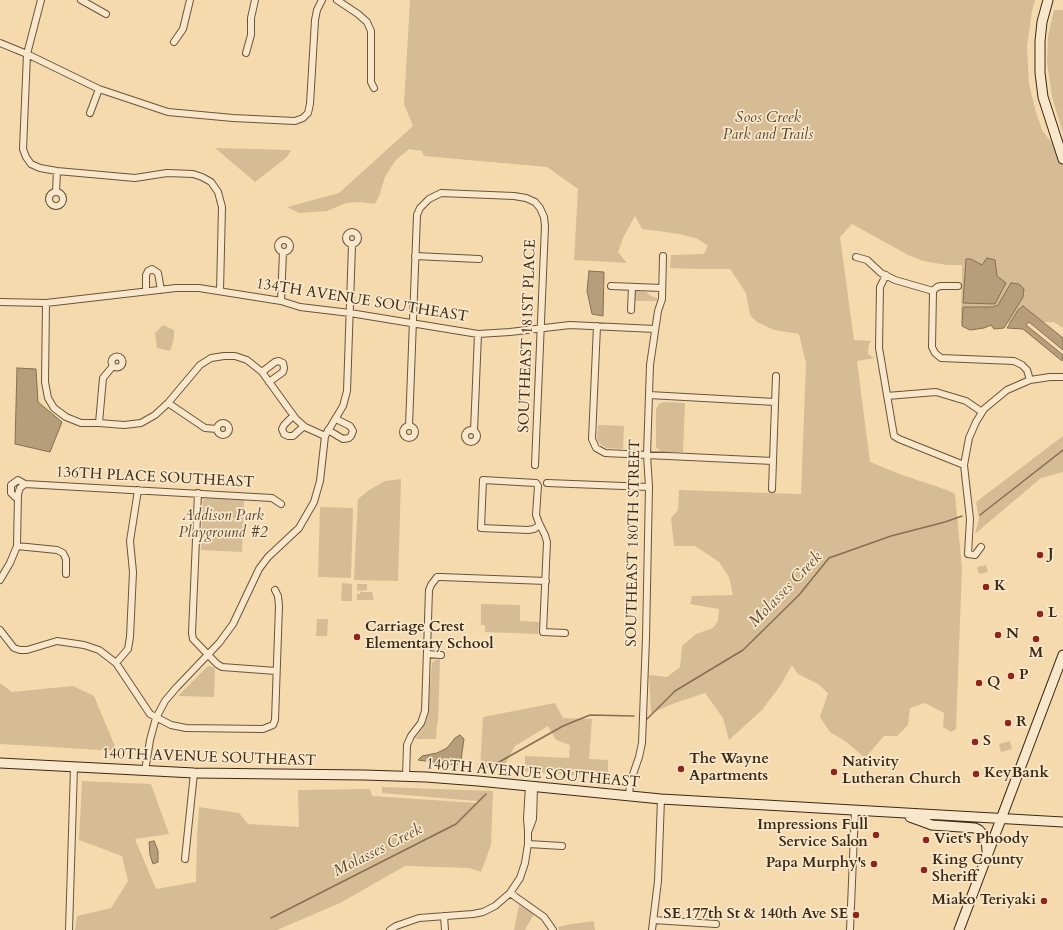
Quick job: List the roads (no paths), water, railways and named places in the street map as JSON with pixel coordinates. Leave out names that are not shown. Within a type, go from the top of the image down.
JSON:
[{"type":"main road","points":[[1048,0],[1042,22],[1040,41],[1040,73],[1043,97],[1063,159]]},
{"type":"main road","points":[[958,930],[1002,819],[1063,655]]},
{"type":"main road","name":"140TH AVENUE SOUTHEAST","points":[[0,763],[194,773],[406,776],[478,781],[629,797],[1063,822]]},
{"type":"main road","points":[[901,813],[932,825],[975,828],[979,830],[986,838],[987,855]]},
{"type":"street","points":[[41,0],[27,54],[23,149],[26,157],[31,164],[40,168],[57,171],[135,178],[167,173],[193,174],[211,182],[218,192],[222,207],[220,291]]},
{"type":"street","points":[[81,0],[106,14]]},
{"type":"street","points":[[174,42],[183,30],[190,0]]},
{"type":"street","points":[[246,53],[251,35],[251,18],[255,0]]},
{"type":"street","points":[[0,43],[27,54],[99,89],[168,112],[233,118],[295,121],[303,118],[308,113],[310,104],[315,20],[317,10],[322,0]]},
{"type":"street","points":[[337,0],[367,22],[371,31],[371,82],[374,88]]},
{"type":"street","points":[[90,113],[99,89]]},
{"type":"street","points":[[56,192],[57,171]]},
{"type":"street","name":"SOUTHEAST 181ST PLACE","points":[[415,256],[417,215],[420,208],[426,201],[435,195],[441,193],[514,196],[526,198],[535,202],[540,208],[544,217],[545,226],[535,465]]},
{"type":"street","points":[[145,771],[150,740],[156,718],[165,701],[218,643],[233,624],[259,569],[268,557],[299,528],[314,502],[327,433],[343,406],[347,392],[352,245]]},
{"type":"street","points":[[281,301],[284,252]]},
{"type":"street","points":[[409,426],[415,256],[479,259]]},
{"type":"street","name":"SOUTHEAST 180TH STREET","points":[[629,797],[630,783],[642,743],[646,646],[647,455],[650,365],[655,329],[662,299],[663,256]]},
{"type":"street","points":[[856,258],[867,260],[880,273],[895,280],[933,291]]},
{"type":"street","points":[[146,291],[146,275],[148,271],[152,269],[158,273],[161,290]]},
{"type":"street","points":[[886,275],[880,286],[879,348],[894,436],[899,440],[964,464]]},
{"type":"street","points":[[612,286],[662,288]]},
{"type":"street","points":[[958,286],[941,286],[937,287],[933,291],[932,347],[935,353],[941,358],[1014,361],[1022,365],[1027,370],[1030,380]]},
{"type":"street","points":[[631,310],[632,287]]},
{"type":"street","name":"134TH AVENUE SOUTHEAST","points":[[0,302],[46,304],[146,291],[176,288],[199,288],[281,301],[300,307],[350,313],[478,334],[570,325],[655,329]]},
{"type":"street","points":[[46,304],[45,382],[48,398],[54,408],[66,418],[82,423],[124,425],[140,423],[155,415],[168,403],[200,365],[211,358],[235,356],[247,360],[262,372],[293,416],[304,426],[343,439],[351,436],[353,431],[350,426],[336,419]]},
{"type":"street","points":[[597,326],[592,439],[596,448],[605,453],[773,461]]},
{"type":"street","points":[[474,431],[478,334]]},
{"type":"street","points":[[262,372],[275,362],[279,361],[283,363],[283,372],[269,382]]},
{"type":"street","points":[[99,423],[103,378],[113,366]]},
{"type":"street","points":[[772,489],[776,376]]},
{"type":"street","points":[[981,547],[975,555],[968,554],[970,519],[964,464],[969,438],[982,412],[1007,390],[1030,380],[1063,377]]},
{"type":"street","points":[[887,396],[936,392],[966,401],[982,412]]},
{"type":"street","points":[[649,396],[775,402]]},
{"type":"street","points":[[168,403],[204,428],[217,429]]},
{"type":"street","points":[[293,416],[283,427],[284,434],[293,436],[304,426]]},
{"type":"street","name":"136TH PLACE SOUTHEAST","points":[[18,497],[15,497],[11,493],[10,487],[12,483],[21,480],[23,486],[138,490],[272,498],[281,504]]},
{"type":"street","points":[[540,525],[534,529],[528,530],[482,528],[483,480],[536,482],[538,486],[536,515],[547,542],[544,632],[565,633]]},
{"type":"street","points":[[547,483],[648,487]]},
{"type":"street","points":[[0,580],[10,564],[17,546],[18,497],[23,486]]},
{"type":"street","points":[[116,663],[128,649],[130,637],[133,572],[130,541],[138,490]]},
{"type":"street","points":[[198,493],[192,633],[193,639],[207,655],[222,667],[276,671]]},
{"type":"street","points":[[17,546],[57,550],[63,552],[66,559],[66,574]]},
{"type":"street","points":[[406,776],[407,745],[411,736],[421,723],[425,711],[429,590],[431,585],[437,577],[441,576],[546,581]]},
{"type":"street","points":[[0,630],[14,648],[28,650],[57,641],[84,644],[99,650],[116,663],[144,708],[156,718],[171,725],[186,728],[264,729],[273,725],[275,720],[279,606],[278,596],[275,590]]},
{"type":"street","points":[[427,654],[441,655]]},
{"type":"street","points":[[69,930],[74,767]]},
{"type":"street","points":[[185,859],[194,773]]},
{"type":"street","points":[[390,930],[396,926],[419,918],[483,912],[495,906],[510,893],[520,878],[525,863],[528,844],[526,819],[531,787]]},
{"type":"street","points":[[652,930],[658,881],[661,799]]},
{"type":"street","points":[[850,930],[856,810]]},
{"type":"street","points":[[528,844],[562,846]]},
{"type":"street","points":[[510,893],[544,917],[553,930]]},
{"type":"street","points":[[444,916],[445,930]]},
{"type":"street","points":[[653,920],[716,924]]},
{"type":"waterway","name":"Molasses Creek","points":[[980,515],[1063,450]]},
{"type":"waterway","name":"Molasses Creek","points":[[647,719],[675,691],[743,650],[799,595],[829,558],[891,536],[962,516]]},
{"type":"waterway","name":"Molasses Creek","points":[[492,766],[563,726],[590,715],[634,716]]},
{"type":"waterway","name":"Molasses Creek","points":[[271,918],[456,824],[486,794]]},
{"type":"place","name":"J","points":[[1040,555]]},
{"type":"place","name":"K","points":[[986,587]]},
{"type":"place","name":"L","points":[[1040,614]]},
{"type":"place","name":"N","points":[[998,635]]},
{"type":"place","name":"Carriage Crest Elementary School","points":[[357,637]]},
{"type":"place","name":"M","points":[[1036,639]]},
{"type":"place","name":"P","points":[[1011,676]]},
{"type":"place","name":"Q","points":[[979,683]]},
{"type":"place","name":"R","points":[[1008,723]]},
{"type":"place","name":"S","points":[[975,742]]},
{"type":"place","name":"The Wayne Apartments","points":[[681,769]]},
{"type":"place","name":"Nativity Lutheran Church","points":[[834,772]]},
{"type":"place","name":"KeyBank","points":[[976,774]]},
{"type":"place","name":"Impressions Full Service Salon","points":[[876,835]]},
{"type":"place","name":"Viet's Phoody","points":[[926,840]]},
{"type":"place","name":"Papa Murphy's","points":[[874,864]]},
{"type":"place","name":"King County Sheriff","points":[[924,870]]},
{"type":"place","name":"Miako Teriyaki","points":[[1044,901]]},
{"type":"place","name":"SE 177th St & 140th Ave SE","points":[[856,915]]},
{"type":"park label","name":"Soos Creek Park and Trails","points":[[768,128]]},
{"type":"park label","name":"Addison Park Playground #2","points":[[223,526]]}]
